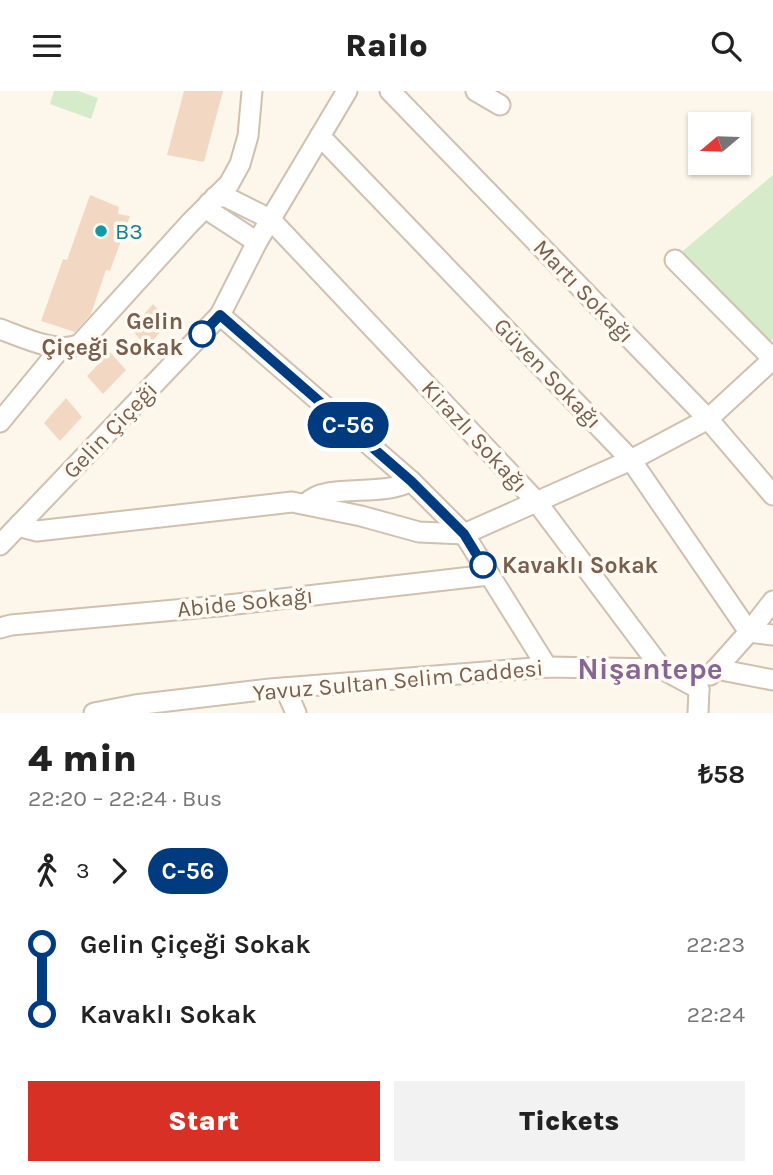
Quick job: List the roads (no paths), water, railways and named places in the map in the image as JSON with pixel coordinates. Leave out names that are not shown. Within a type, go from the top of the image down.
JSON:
[{"type":"street","points":[[0,329],[60,349],[71,349],[80,344],[229,184],[240,164],[248,136],[252,91]]},
{"type":"street","name":"Gelin Çiçeği","points":[[0,545],[220,315],[270,219],[347,91]]},
{"type":"street","name":"Martı Sokağı","points":[[390,91],[708,419],[773,495]]},
{"type":"street","points":[[476,91],[500,106]]},
{"type":"street","name":"Güven Sokağı","points":[[320,136],[631,460],[749,632]]},
{"type":"street","points":[[212,200],[226,197],[270,219]]},
{"type":"street","points":[[212,200],[211,212],[257,242]]},
{"type":"street","name":"Kirazlı Sokağı","points":[[270,219],[536,501],[662,669]]},
{"type":"street","points":[[20,524],[37,531],[278,502],[307,503],[404,530],[430,534],[464,534],[631,460],[708,419],[773,359],[675,260]]},
{"type":"street","points":[[220,315],[411,481],[464,534],[547,667]]},
{"type":"street","points":[[0,422],[60,349]]},
{"type":"street","points":[[307,503],[318,495],[395,488],[411,481]]},
{"type":"street","name":"Abide Sokağı","points":[[0,628],[489,575]]},
{"type":"street","points":[[698,713],[698,689],[773,601]]},
{"type":"street","points":[[749,632],[773,635]]},
{"type":"street","name":"Yavuz Sultan Selim Caddesi","points":[[94,713],[135,705],[285,688],[547,667],[662,669],[698,689]]},
{"type":"street","points":[[716,669],[773,680]]},
{"type":"street","points":[[285,688],[296,713]]},
{"type":"place","name":"B3","points":[[101,231]]},
{"type":"place","name":"Gelin Çiçeği Sokak","points":[[202,334]]},
{"type":"place","name":"Kavaklı Sokak","points":[[483,565]]},
{"type":"district","name":"Nişantepe","points":[[650,669]]}]
